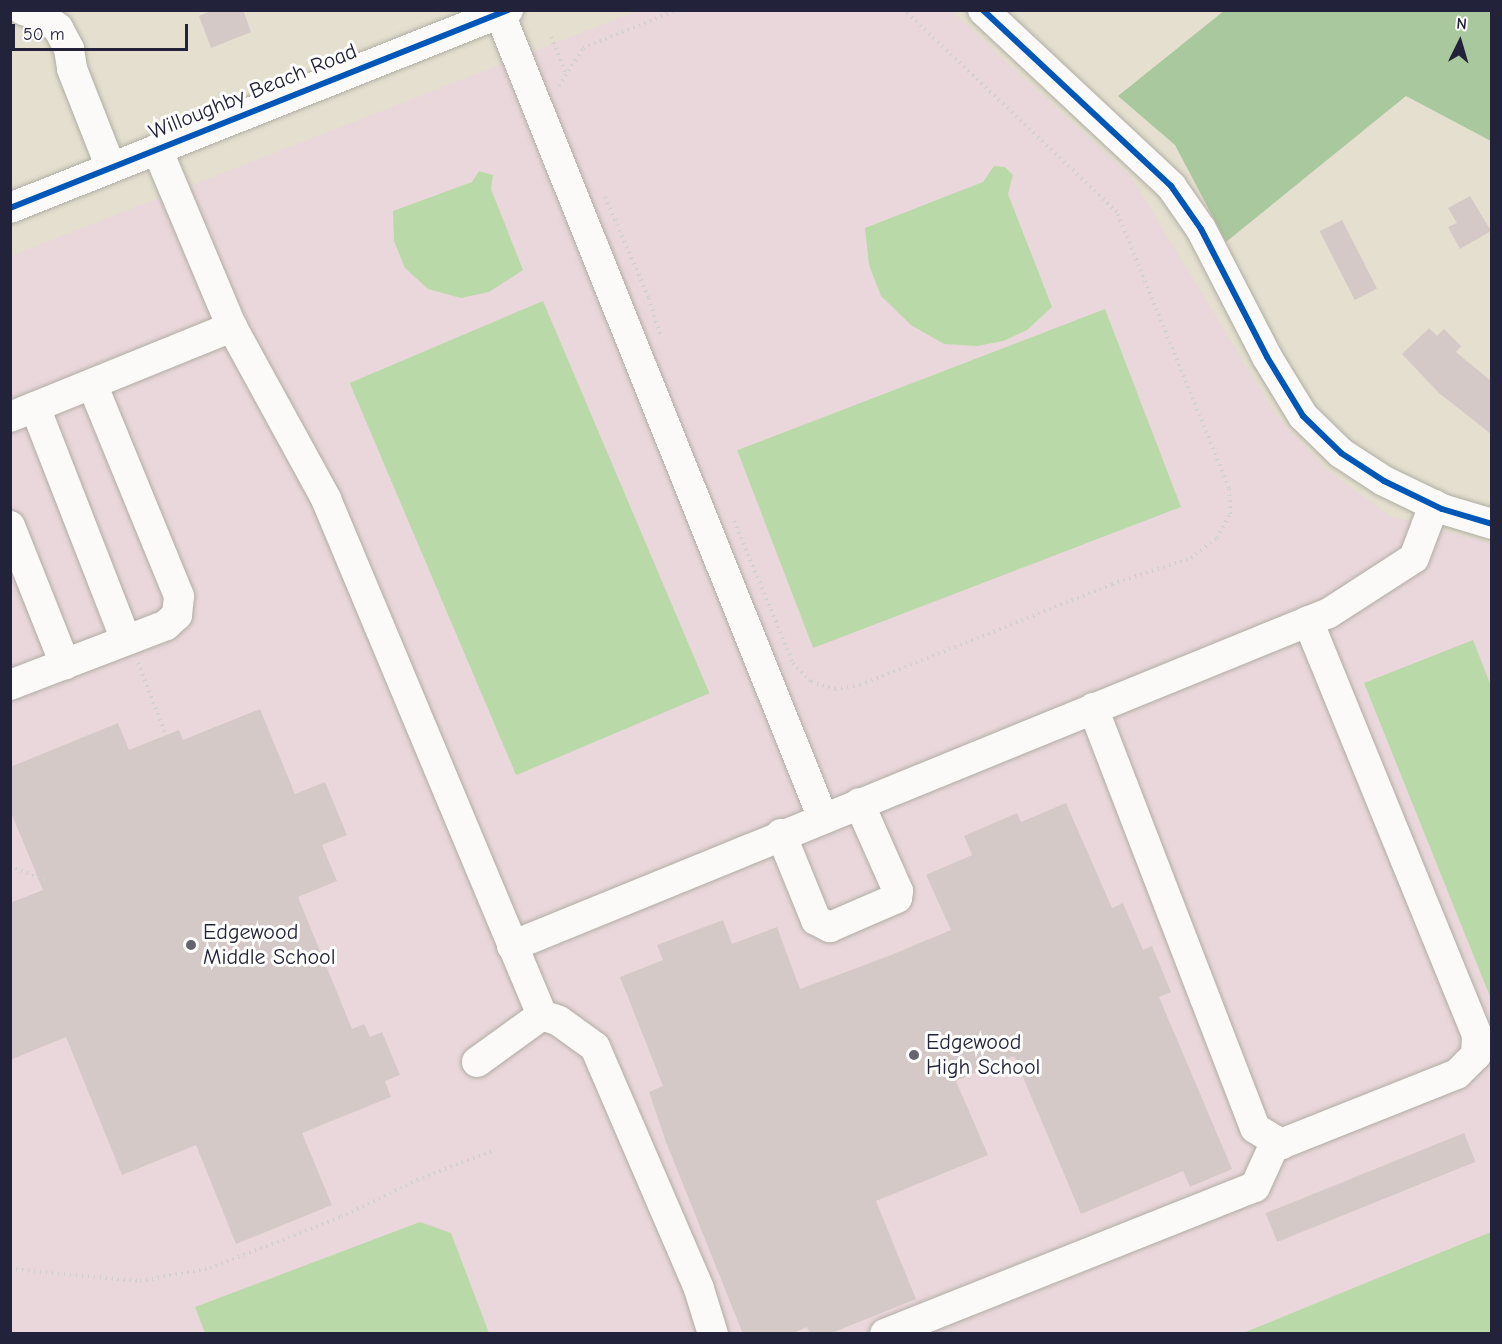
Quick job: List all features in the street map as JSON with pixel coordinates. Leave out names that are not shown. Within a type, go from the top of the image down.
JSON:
[{"type":"street","points":[[23,10],[40,15],[58,28],[69,49],[72,69],[111,168]]},
{"type":"street","points":[[983,10],[1171,186],[1201,229],[1267,357],[1303,416],[1341,453],[1384,481],[1434,505],[1491,524]]},
{"type":"street","points":[[504,12],[822,816]]},
{"type":"street","name":"Willoughby Beach Road","points":[[10,208],[504,12]]},
{"type":"street","points":[[158,149],[232,327],[326,499],[542,1015],[558,1021],[595,1047],[699,1289],[712,1334]]},
{"type":"street","points":[[131,650],[23,412],[232,327]]},
{"type":"street","points":[[10,685],[65,664],[131,650],[177,615],[179,596],[92,384]]},
{"type":"street","points":[[512,946],[822,816],[1329,613],[1414,558],[1434,505]]},
{"type":"street","points":[[13,542],[65,664]]},
{"type":"street","points":[[1093,708],[1255,1128],[1281,1144],[1457,1074],[1476,1054],[1477,1035],[1308,621]]},
{"type":"street","points":[[780,834],[816,920],[830,927],[897,898],[898,891],[859,802]]},
{"type":"street","points":[[477,1062],[542,1015]]},
{"type":"street","points":[[885,1334],[1255,1187],[1276,1141]]},
{"type":"path","points":[[560,96],[559,84],[583,48],[677,10]]},
{"type":"path","points":[[733,518],[793,663],[811,682],[835,689],[860,685],[1112,584],[1191,558],[1217,538],[1230,514],[1229,488],[1117,212],[904,10]]},
{"type":"path","points":[[551,37],[565,72]]},
{"type":"path","points":[[603,193],[640,277],[661,339]]},
{"type":"path","points":[[131,650],[166,735]]},
{"type":"path","points":[[10,866],[49,882]]},
{"type":"path","points":[[10,1269],[140,1281],[210,1268],[341,1217],[417,1180],[494,1150]]},
{"type":"shaded area","points":[[637,11],[951,11],[1131,177],[1276,415],[1326,469],[1390,516],[1491,543],[1491,1333],[11,1334],[11,256]]},
{"type":"green space","points":[[1225,10],[1491,11],[1491,141],[1406,96],[1226,242],[1175,145],[1118,96]]},
{"type":"green space","points":[[994,166],[1005,167],[1013,175],[1008,194],[1052,307],[1027,330],[1003,341],[977,346],[944,344],[911,325],[881,296],[869,265],[865,228],[983,182]]},
{"type":"green space","points":[[479,171],[493,175],[491,189],[523,270],[489,292],[461,298],[428,289],[405,268],[394,241],[393,211],[472,182]]},
{"type":"green space","points":[[543,301],[709,693],[516,775],[350,383]]},
{"type":"green space","points":[[1105,309],[1181,507],[813,648],[737,450]]},
{"type":"green space","points":[[1473,640],[1491,686],[1491,999],[1364,683]]},
{"type":"green space","points":[[420,1222],[451,1233],[489,1333],[205,1333],[195,1307]]},
{"type":"green space","points":[[1491,1232],[1491,1333],[1243,1333]]},
{"type":"building","points":[[213,10],[243,10],[251,32],[211,48],[199,16]]},
{"type":"building","points":[[1470,196],[1491,231],[1460,249],[1448,227],[1457,223],[1448,208]]},
{"type":"building","points":[[1342,220],[1377,289],[1355,300],[1320,231]]},
{"type":"building","points":[[1429,328],[1437,336],[1444,329],[1461,346],[1456,352],[1491,381],[1491,434],[1439,393],[1402,354]]},
{"type":"building","name":"Edgewood Middle School","points":[[260,709],[295,794],[325,782],[347,835],[322,845],[337,881],[298,897],[352,1029],[364,1024],[370,1037],[382,1032],[400,1075],[385,1081],[391,1097],[302,1133],[332,1205],[236,1244],[196,1145],[122,1175],[66,1037],[10,1060],[10,903],[43,890],[10,810],[10,767],[118,723],[129,750],[179,730],[183,740]]},
{"type":"building","name":"Edgewood High School","points":[[1066,803],[1112,908],[1123,903],[1143,950],[1152,946],[1171,992],[1159,997],[1232,1169],[1190,1187],[1183,1171],[1081,1214],[1014,1056],[956,1081],[988,1155],[876,1201],[916,1299],[829,1334],[810,1334],[807,1327],[791,1334],[743,1334],[666,1142],[649,1092],[663,1086],[620,977],[663,960],[657,945],[723,920],[732,944],[777,927],[800,989],[886,957],[951,930],[926,875],[972,855],[964,836],[1017,813],[1021,822]]},
{"type":"building","points":[[1464,1133],[1476,1162],[1277,1242],[1266,1213]]},
{"type":"cycle path","points":[[10,208],[508,10]]},
{"type":"cycle path","points":[[983,10],[1171,186],[1201,229],[1267,357],[1303,416],[1341,453],[1384,481],[1442,509],[1492,524]]},
{"type":"place","name":"Edgewood Middle School","points":[[191,945]]},
{"type":"place","name":"Edgewood High School","points":[[914,1055]]}]
